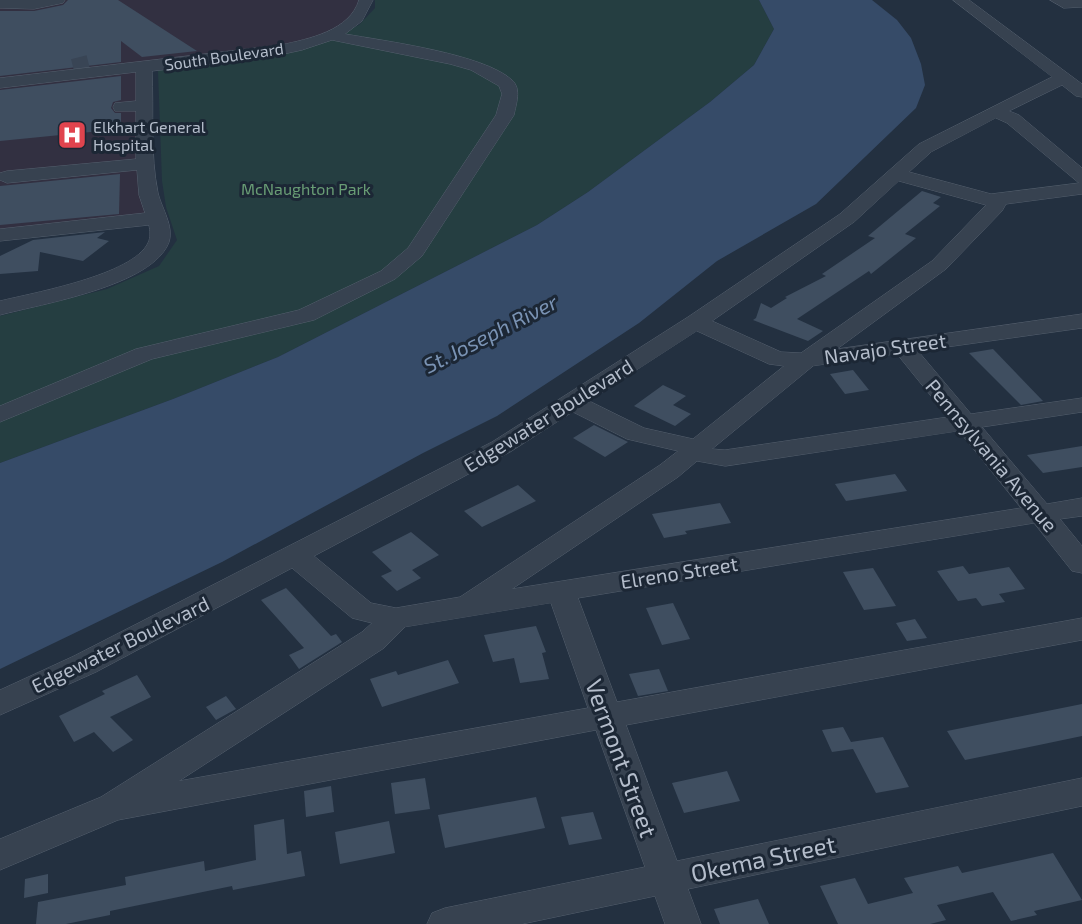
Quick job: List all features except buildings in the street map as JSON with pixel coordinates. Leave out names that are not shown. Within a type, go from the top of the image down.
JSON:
[{"type":"street","points":[[0,4],[22,0]]},
{"type":"street","points":[[0,4],[31,5],[58,0]]},
{"type":"street","name":"South Boulevard","points":[[0,308],[108,279],[143,262],[159,244],[160,232],[147,171],[144,67],[273,51],[330,35],[360,15],[366,0]]},
{"type":"street","points":[[960,0],[1073,85]]},
{"type":"street","points":[[1057,0],[1064,4],[1082,3]]},
{"type":"street","points":[[0,414],[144,354],[306,315],[388,274],[415,252],[506,115],[510,94],[506,83],[477,67],[453,60],[330,35]]},
{"type":"street","points":[[0,83],[72,78],[102,65],[105,72]]},
{"type":"street","points":[[0,92],[144,67]]},
{"type":"street","name":"Edgewater Boulevard","points":[[0,703],[85,664],[296,556],[501,447],[696,322],[847,218],[898,175],[925,148],[995,111],[1073,85]]},
{"type":"street","points":[[121,100],[145,98]]},
{"type":"street","points":[[995,111],[1013,119],[1082,178]]},
{"type":"street","points":[[7,177],[147,171]]},
{"type":"street","points":[[120,182],[147,171]]},
{"type":"street","points":[[898,175],[991,200],[1082,188]]},
{"type":"street","points":[[464,607],[592,523],[694,452],[806,360],[939,265],[995,207],[996,204],[991,200]]},
{"type":"street","points":[[0,235],[156,218]]},
{"type":"street","name":"Navajo Street","points":[[696,322],[777,359],[806,360],[1082,321]]},
{"type":"street","name":"Pennsylvania Avenue","points":[[902,346],[1082,564]]},
{"type":"street","points":[[572,402],[636,434],[685,445],[694,452],[709,457],[725,458],[1082,405]]},
{"type":"street","name":"Elreno Street","points":[[296,556],[362,611],[396,618],[1082,507]]},
{"type":"street","name":"Vermont Street","points":[[561,591],[683,924]]},
{"type":"street","points":[[0,855],[113,807],[373,640],[396,618]]},
{"type":"street","points":[[113,807],[1082,628]]},
{"type":"street","name":"Okema Street","points":[[445,924],[1082,792]]},
{"type":"shaded area","name":"Elkhart General Hospital","points":[[0,0],[365,0],[359,15],[311,42],[143,67],[155,217],[0,234]]},
{"type":"green space","name":"McNaughton Park","points":[[375,0],[759,0],[774,29],[754,65],[710,102],[588,192],[537,225],[278,357],[173,399],[0,463],[0,316],[107,289],[159,266],[177,240],[166,207],[162,181],[158,71],[323,42],[359,25],[375,8]]},
{"type":"water","name":"St. Joseph River","points":[[759,0],[872,0],[897,20],[911,38],[921,64],[925,85],[916,108],[816,204],[717,261],[639,323],[497,416],[423,453],[222,562],[0,669],[0,463],[173,399],[278,357],[537,225],[588,192],[710,102],[754,65],[774,29]]},
{"type":"tunnel","points":[[73,67],[89,63]]},
{"type":"place","name":"Elkhart General Hospital","points":[[72,135]]}]
